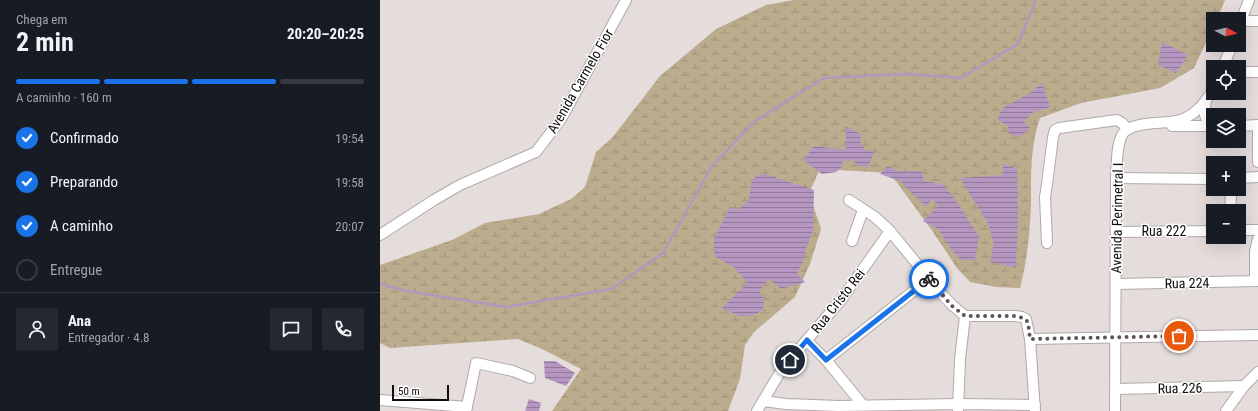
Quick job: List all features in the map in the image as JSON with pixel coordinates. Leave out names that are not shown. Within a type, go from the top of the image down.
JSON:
[{"type":"street","name":"Avenida Carmelo Fior","points":[[380,236],[434,200],[460,185],[536,152],[561,119],[626,0]]},
{"type":"street","points":[[1244,12],[1249,0]]},
{"type":"street","points":[[1246,23],[1258,20]]},
{"type":"street","points":[[1246,72],[1258,72]]},
{"type":"street","points":[[1206,118],[1204,115],[1207,100]]},
{"type":"street","points":[[1132,127],[1181,120],[1199,108],[1207,100]]},
{"type":"street","points":[[1047,243],[1045,197],[1050,154],[1055,130],[1059,128],[1116,120],[1132,127],[1206,126]]},
{"type":"street","points":[[1246,126],[1258,126],[1258,162]]},
{"type":"street","name":"Avenida Perimetral I","points":[[1115,411],[1116,178],[1121,138],[1132,127]]},
{"type":"street","points":[[1246,178],[1258,177]]},
{"type":"street","points":[[1116,178],[1206,179]]},
{"type":"street","points":[[763,401],[786,404],[838,406],[862,404],[923,408],[1035,408],[1028,322],[1024,318],[1014,316],[965,316],[952,306],[890,231],[875,217],[848,200]]},
{"type":"street","points":[[852,241],[863,210]]},
{"type":"street","points":[[1246,230],[1258,230]]},
{"type":"street","name":"Rua Cristo Rei","points":[[758,411],[782,369],[841,300],[890,231]]},
{"type":"street","name":"Rua 222","points":[[1116,232],[1206,231]]},
{"type":"street","points":[[1257,281],[1255,251],[1258,239]]},
{"type":"street","points":[[826,360],[929,279]]},
{"type":"street","name":"Rua 224","points":[[1116,284],[1257,281]]},
{"type":"street","points":[[958,407],[960,359],[965,316]]},
{"type":"street","points":[[1030,339],[1258,335]]},
{"type":"street","points":[[807,340],[826,360],[862,404]]},
{"type":"street","points":[[380,400],[467,409],[476,363],[513,371],[530,378]]},
{"type":"street","points":[[1226,411],[1244,386],[1258,372]]},
{"type":"street","name":"Rua 226","points":[[1116,389],[1244,386]]},
{"type":"green space","points":[[794,0],[1225,0],[1220,12],[1206,12],[1206,42],[1194,68],[1160,88],[1081,103],[1040,118],[1034,140],[1031,173],[1029,237],[1025,268],[1020,288],[997,287],[970,282],[957,268],[890,173],[820,169],[809,193],[821,229],[810,264],[795,297],[754,332],[745,345],[740,379],[728,411],[552,411],[581,369],[542,349],[518,339],[390,348],[380,343],[380,265],[452,240],[485,223],[539,214],[571,199],[585,187],[596,152],[612,138],[660,76],[716,29],[766,5]]},
{"type":"shaded area","points":[[1162,42],[1188,55],[1176,73],[1158,65]]},
{"type":"shaded area","points":[[1042,83],[1050,107],[1032,113],[1024,122],[1030,128],[1020,137],[1009,134],[1008,126],[998,120],[1001,111],[1007,105],[1028,94]]},
{"type":"shaded area","points":[[846,127],[862,134],[860,141],[865,150],[874,152],[868,167],[856,165],[854,160],[843,161],[842,167],[836,172],[822,174],[803,160],[814,146],[846,150]]},
{"type":"shaded area","points":[[1003,164],[1017,169],[1018,219],[1016,268],[990,262],[993,246],[989,227],[986,219],[965,187],[961,178],[1003,175]]},
{"type":"shaded area","points":[[888,166],[898,171],[922,171],[924,181],[942,184],[953,196],[979,237],[975,260],[961,260],[954,253],[938,229],[923,221],[938,206],[932,199],[926,207],[900,181],[880,174]]},
{"type":"shaded area","points":[[762,173],[814,190],[813,231],[797,274],[805,282],[781,289],[769,279],[759,291],[764,298],[763,310],[752,315],[742,316],[722,308],[747,283],[735,268],[714,256],[714,239],[730,207],[737,210],[748,202],[752,180]]},
{"type":"shaded area","points":[[544,361],[555,361],[575,373],[566,386],[545,378]]},
{"type":"shaded area","points":[[529,399],[541,403],[539,411],[525,411]]},
{"type":"waterway","points":[[380,284],[406,291],[507,307],[611,289],[663,253],[712,166],[755,121],[824,78],[905,74],[961,78],[1018,44],[1035,2],[1034,0]]},
{"type":"way so far","points":[[929,279],[952,306],[965,316],[1014,316],[1026,319],[1028,322],[1030,339],[1179,336]]},
{"type":"route","points":[[790,360],[807,340],[826,360],[929,279]]}]
